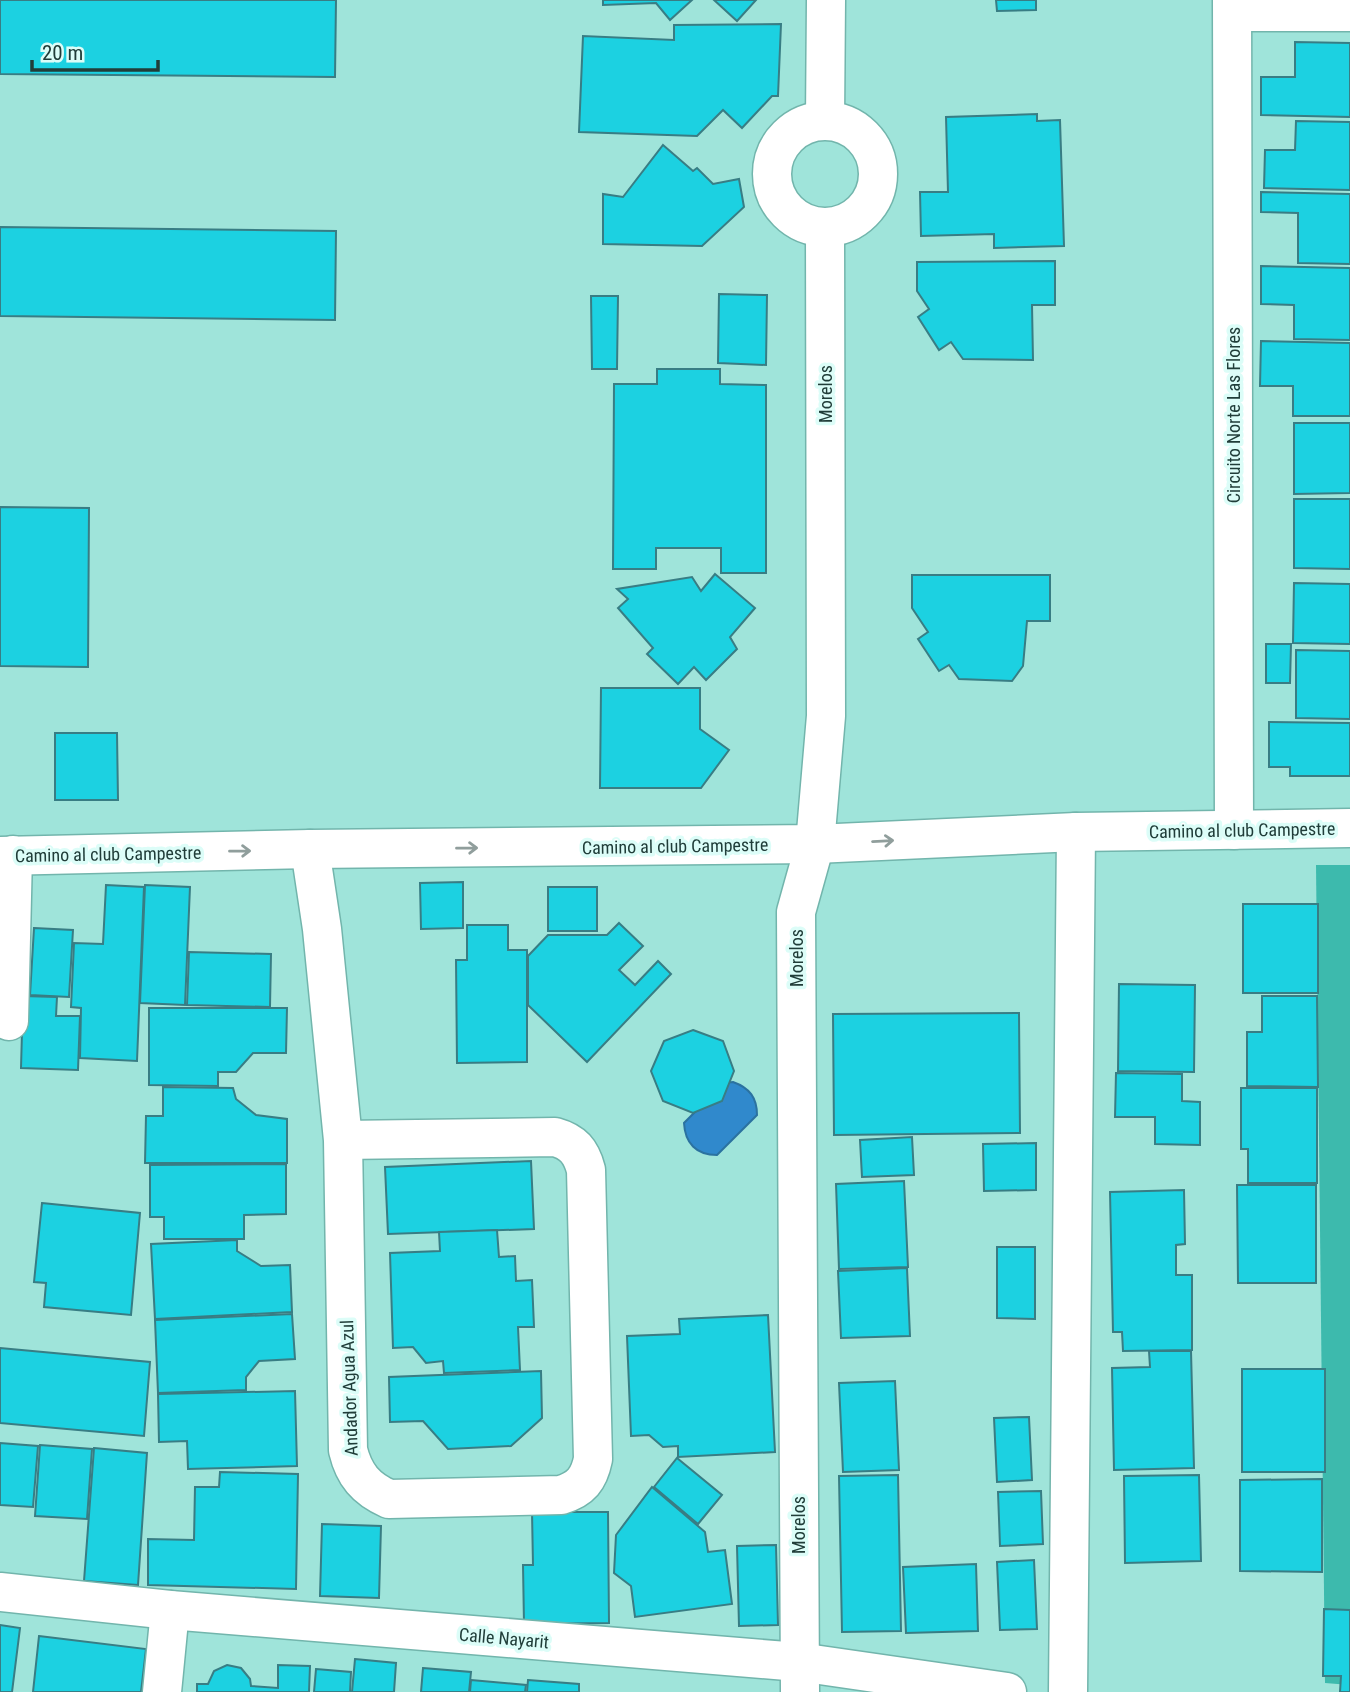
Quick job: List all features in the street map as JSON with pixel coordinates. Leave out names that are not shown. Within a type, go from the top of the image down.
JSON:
[{"type":"street","points":[[825,120],[826,0]]},
{"type":"street","points":[[1233,6],[1350,12]]},
{"type":"street","name":"Circuito Norte Las Flores","points":[[1233,6],[1234,830]]},
{"type":"street","points":[[825,120],[843,124],[860,133],[872,148],[878,165],[878,184],[872,201],[859,216],[844,225],[825,228],[807,224],[790,215],[779,201],[772,183],[772,165],[779,148],[791,133],[807,124],[825,120]]},
{"type":"street","name":"Morelos","points":[[799,1677],[796,912],[815,844],[826,716],[825,228]]},
{"type":"street","name":"Camino al club Campestre","points":[[6,856],[310,849],[815,844],[1076,832],[1350,828]]},
{"type":"street","points":[[1068,1692],[1076,832]]},
{"type":"street","name":"Andador Agua Azul","points":[[310,849],[322,929],[343,1140],[348,1450],[352,1466],[361,1481],[373,1493],[389,1499],[561,1495],[573,1491],[584,1483],[593,1459],[586,1170],[583,1158],[567,1141],[555,1137],[343,1140]]},
{"type":"street","points":[[6,856],[9,1021]]},
{"type":"street","name":"Calle Nayarit","points":[[0,1592],[799,1677],[1007,1692]]},
{"type":"street","points":[[162,1692],[170,1610]]},
{"type":"shaded area","points":[[1316,865],[1350,865],[1350,1685],[1325,1683]]},
{"type":"shaded area","points":[[733,1082],[751,1094],[757,1115],[717,1155],[703,1153],[689,1142],[684,1123],[724,1083]]},
{"type":"building","points":[[0,0],[336,0],[335,77],[0,74]]},
{"type":"building","points":[[603,0],[692,0],[670,20],[656,3],[603,5]]},
{"type":"building","points":[[714,0],[756,0],[737,21]]},
{"type":"building","points":[[996,0],[1036,0],[1036,10],[997,11]]},
{"type":"building","points":[[781,24],[778,96],[772,96],[742,128],[723,110],[697,136],[579,132],[583,36],[674,40],[674,25]]},
{"type":"building","points":[[1295,42],[1350,43],[1350,117],[1261,115],[1261,77],[1295,77]]},
{"type":"building","points":[[1037,114],[1037,121],[1060,120],[1064,246],[994,248],[994,234],[921,236],[920,192],[948,192],[946,117]]},
{"type":"building","points":[[1296,121],[1350,122],[1350,190],[1264,188],[1265,150],[1295,150]]},
{"type":"building","points":[[663,145],[693,171],[697,168],[713,184],[739,179],[744,207],[702,246],[603,244],[603,194],[623,197]]},
{"type":"building","points":[[1261,192],[1350,194],[1350,264],[1298,263],[1298,213],[1261,212]]},
{"type":"building","points":[[0,227],[336,231],[335,320],[0,316]]},
{"type":"building","points":[[1055,261],[1055,305],[1032,305],[1033,360],[963,359],[951,342],[939,350],[918,317],[929,309],[917,291],[917,262]]},
{"type":"building","points":[[1261,266],[1350,268],[1350,340],[1294,339],[1294,305],[1261,304]]},
{"type":"building","points":[[719,294],[767,295],[766,365],[718,363]]},
{"type":"building","points":[[591,296],[618,296],[617,369],[592,369]]},
{"type":"building","points":[[1261,341],[1350,343],[1350,416],[1293,416],[1293,386],[1260,386]]},
{"type":"building","points":[[657,369],[720,369],[720,384],[766,385],[766,573],[721,573],[721,548],[656,548],[656,569],[613,569],[614,384],[657,384]]},
{"type":"building","points":[[1294,423],[1350,423],[1350,493],[1294,494]]},
{"type":"building","points":[[1294,499],[1350,499],[1350,569],[1294,568]]},
{"type":"building","points":[[0,507],[89,508],[88,667],[0,666]]},
{"type":"building","points":[[715,574],[755,608],[730,637],[737,649],[706,680],[694,667],[678,684],[647,654],[653,648],[618,608],[628,599],[617,589],[692,577],[701,591]]},
{"type":"building","points":[[912,575],[1050,575],[1050,621],[1027,621],[1023,666],[1012,681],[959,679],[949,665],[939,671],[918,639],[928,632],[912,608]]},
{"type":"building","points":[[1294,583],[1350,584],[1350,644],[1293,643]]},
{"type":"building","points":[[1266,644],[1291,644],[1290,683],[1266,683]]},
{"type":"building","points":[[1296,650],[1350,651],[1350,719],[1296,718]]},
{"type":"building","points":[[601,688],[700,688],[700,729],[729,750],[701,788],[600,788]]},
{"type":"building","points":[[1269,722],[1350,723],[1350,776],[1290,776],[1290,767],[1269,767]]},
{"type":"building","points":[[55,733],[117,733],[118,800],[55,800]]},
{"type":"building","points":[[463,882],[463,928],[421,929],[420,883]]},
{"type":"building","points":[[106,885],[144,887],[137,1061],[80,1058],[81,1008],[71,1007],[74,943],[103,944]]},
{"type":"building","points":[[145,885],[190,887],[185,1005],[140,1003]]},
{"type":"building","points":[[548,887],[597,887],[597,931],[548,931]]},
{"type":"building","points":[[1243,904],[1318,904],[1318,993],[1243,993]]},
{"type":"building","points":[[619,923],[643,946],[619,970],[635,985],[658,961],[671,974],[587,1062],[528,1005],[528,956],[548,935],[607,935]]},
{"type":"building","points":[[467,925],[508,925],[508,950],[527,950],[527,1062],[457,1063],[456,960],[467,960]]},
{"type":"building","points":[[34,928],[73,930],[69,997],[30,995]]},
{"type":"building","points":[[189,952],[271,954],[270,1007],[187,1005]]},
{"type":"building","points":[[1119,984],[1195,985],[1194,1072],[1118,1071]]},
{"type":"building","points":[[23,996],[57,997],[56,1016],[80,1016],[78,1070],[21,1068]]},
{"type":"building","points":[[1262,996],[1317,996],[1318,1087],[1247,1086],[1247,1032],[1262,1032]]},
{"type":"building","points":[[149,1008],[287,1008],[286,1053],[253,1053],[236,1072],[218,1072],[218,1086],[149,1085]]},
{"type":"building","points":[[1019,1013],[1020,1133],[834,1135],[833,1014]]},
{"type":"building","points":[[693,1030],[723,1041],[734,1071],[722,1101],[693,1113],[663,1101],[651,1071],[664,1041]]},
{"type":"building","points":[[1116,1073],[1182,1074],[1182,1101],[1200,1102],[1200,1145],[1155,1144],[1155,1117],[1115,1117]]},
{"type":"building","points":[[163,1087],[233,1088],[236,1099],[256,1115],[287,1119],[287,1163],[145,1163],[146,1116],[163,1116]]},
{"type":"building","points":[[1241,1088],[1317,1088],[1317,1183],[1248,1183],[1248,1149],[1241,1149]]},
{"type":"building","points":[[912,1137],[914,1175],[862,1177],[860,1140]]},
{"type":"building","points":[[1036,1143],[1036,1190],[984,1191],[983,1144]]},
{"type":"building","points":[[531,1161],[534,1229],[388,1234],[385,1167]]},
{"type":"building","points":[[286,1164],[286,1214],[244,1215],[244,1239],[164,1239],[164,1217],[150,1217],[150,1165]]},
{"type":"building","points":[[904,1181],[908,1267],[839,1269],[836,1184]]},
{"type":"building","points":[[1237,1185],[1316,1185],[1316,1283],[1238,1283]]},
{"type":"building","points":[[1184,1190],[1185,1244],[1176,1245],[1176,1275],[1192,1275],[1192,1350],[1123,1351],[1122,1332],[1113,1332],[1110,1192]]},
{"type":"building","points":[[42,1203],[140,1213],[131,1315],[44,1307],[46,1283],[34,1282]]},
{"type":"building","points":[[497,1230],[499,1257],[515,1256],[516,1281],[532,1280],[534,1327],[518,1327],[520,1370],[444,1373],[443,1361],[426,1363],[413,1347],[393,1348],[390,1253],[440,1251],[439,1232]]},
{"type":"building","points":[[237,1240],[237,1251],[261,1266],[290,1265],[292,1312],[155,1319],[151,1244]]},
{"type":"building","points":[[997,1247],[1035,1247],[1035,1319],[997,1318]]},
{"type":"building","points":[[907,1268],[910,1336],[841,1338],[838,1271]]},
{"type":"building","points":[[292,1314],[295,1359],[259,1361],[246,1377],[246,1390],[158,1393],[155,1320]]},
{"type":"building","points":[[768,1315],[775,1452],[678,1457],[678,1446],[663,1447],[649,1435],[631,1436],[627,1336],[680,1334],[679,1319]]},
{"type":"building","points":[[0,1348],[150,1362],[144,1436],[0,1423]]},
{"type":"building","points":[[1149,1351],[1191,1351],[1194,1468],[1114,1470],[1112,1368],[1150,1367]]},
{"type":"building","points":[[1242,1369],[1325,1369],[1325,1472],[1242,1472]]},
{"type":"building","points":[[541,1371],[542,1418],[511,1446],[448,1449],[423,1421],[390,1422],[389,1377]]},
{"type":"building","points":[[895,1381],[899,1470],[843,1472],[839,1383]]},
{"type":"building","points":[[295,1391],[297,1466],[188,1469],[187,1441],[159,1442],[158,1394]]},
{"type":"building","points":[[1029,1417],[1032,1480],[997,1482],[994,1418]]},
{"type":"building","points":[[0,1443],[38,1446],[33,1507],[0,1505]]},
{"type":"building","points":[[40,1445],[92,1449],[87,1519],[35,1516]]},
{"type":"building","points":[[94,1448],[147,1453],[138,1585],[84,1581]]},
{"type":"building","points":[[677,1458],[722,1495],[698,1524],[654,1487]]},
{"type":"building","points":[[220,1472],[298,1474],[296,1589],[148,1585],[148,1539],[194,1540],[195,1487],[219,1487]]},
{"type":"building","points":[[898,1475],[901,1631],[842,1632],[839,1476]]},
{"type":"building","points":[[1199,1475],[1201,1561],[1125,1563],[1124,1476]]},
{"type":"building","points":[[1322,1479],[1322,1572],[1240,1571],[1240,1480]]},
{"type":"building","points":[[652,1487],[705,1532],[708,1552],[725,1550],[732,1604],[635,1617],[631,1586],[614,1573],[616,1535]]},
{"type":"building","points":[[1041,1491],[1043,1544],[1000,1546],[998,1492]]},
{"type":"building","points":[[532,1512],[608,1512],[609,1623],[524,1624],[523,1565],[533,1565]]},
{"type":"building","points":[[322,1524],[381,1526],[379,1598],[320,1596]]},
{"type":"building","points":[[776,1545],[778,1625],[739,1626],[737,1546]]},
{"type":"building","points":[[1034,1560],[1037,1629],[1000,1630],[997,1562]]},
{"type":"building","points":[[976,1564],[978,1631],[906,1633],[903,1567]]},
{"type":"building","points":[[1324,1609],[1350,1610],[1350,1692],[1340,1692],[1341,1676],[1323,1676]]},
{"type":"building","points":[[0,1625],[20,1628],[12,1692],[0,1692]]},
{"type":"building","points":[[39,1636],[146,1649],[141,1692],[33,1692]]},
{"type":"building","points":[[355,1659],[396,1663],[394,1692],[352,1692]]},
{"type":"building","points":[[227,1665],[241,1668],[250,1679],[251,1686],[278,1688],[278,1665],[310,1666],[309,1692],[197,1692],[197,1684],[208,1684],[214,1671]]},
{"type":"building","points":[[423,1668],[471,1672],[469,1692],[421,1692]]},
{"type":"building","points":[[316,1669],[351,1672],[350,1692],[314,1692]]},
{"type":"building","points":[[471,1680],[526,1685],[525,1692],[470,1692]]},
{"type":"building","points":[[528,1680],[579,1684],[579,1692],[527,1692]]}]
